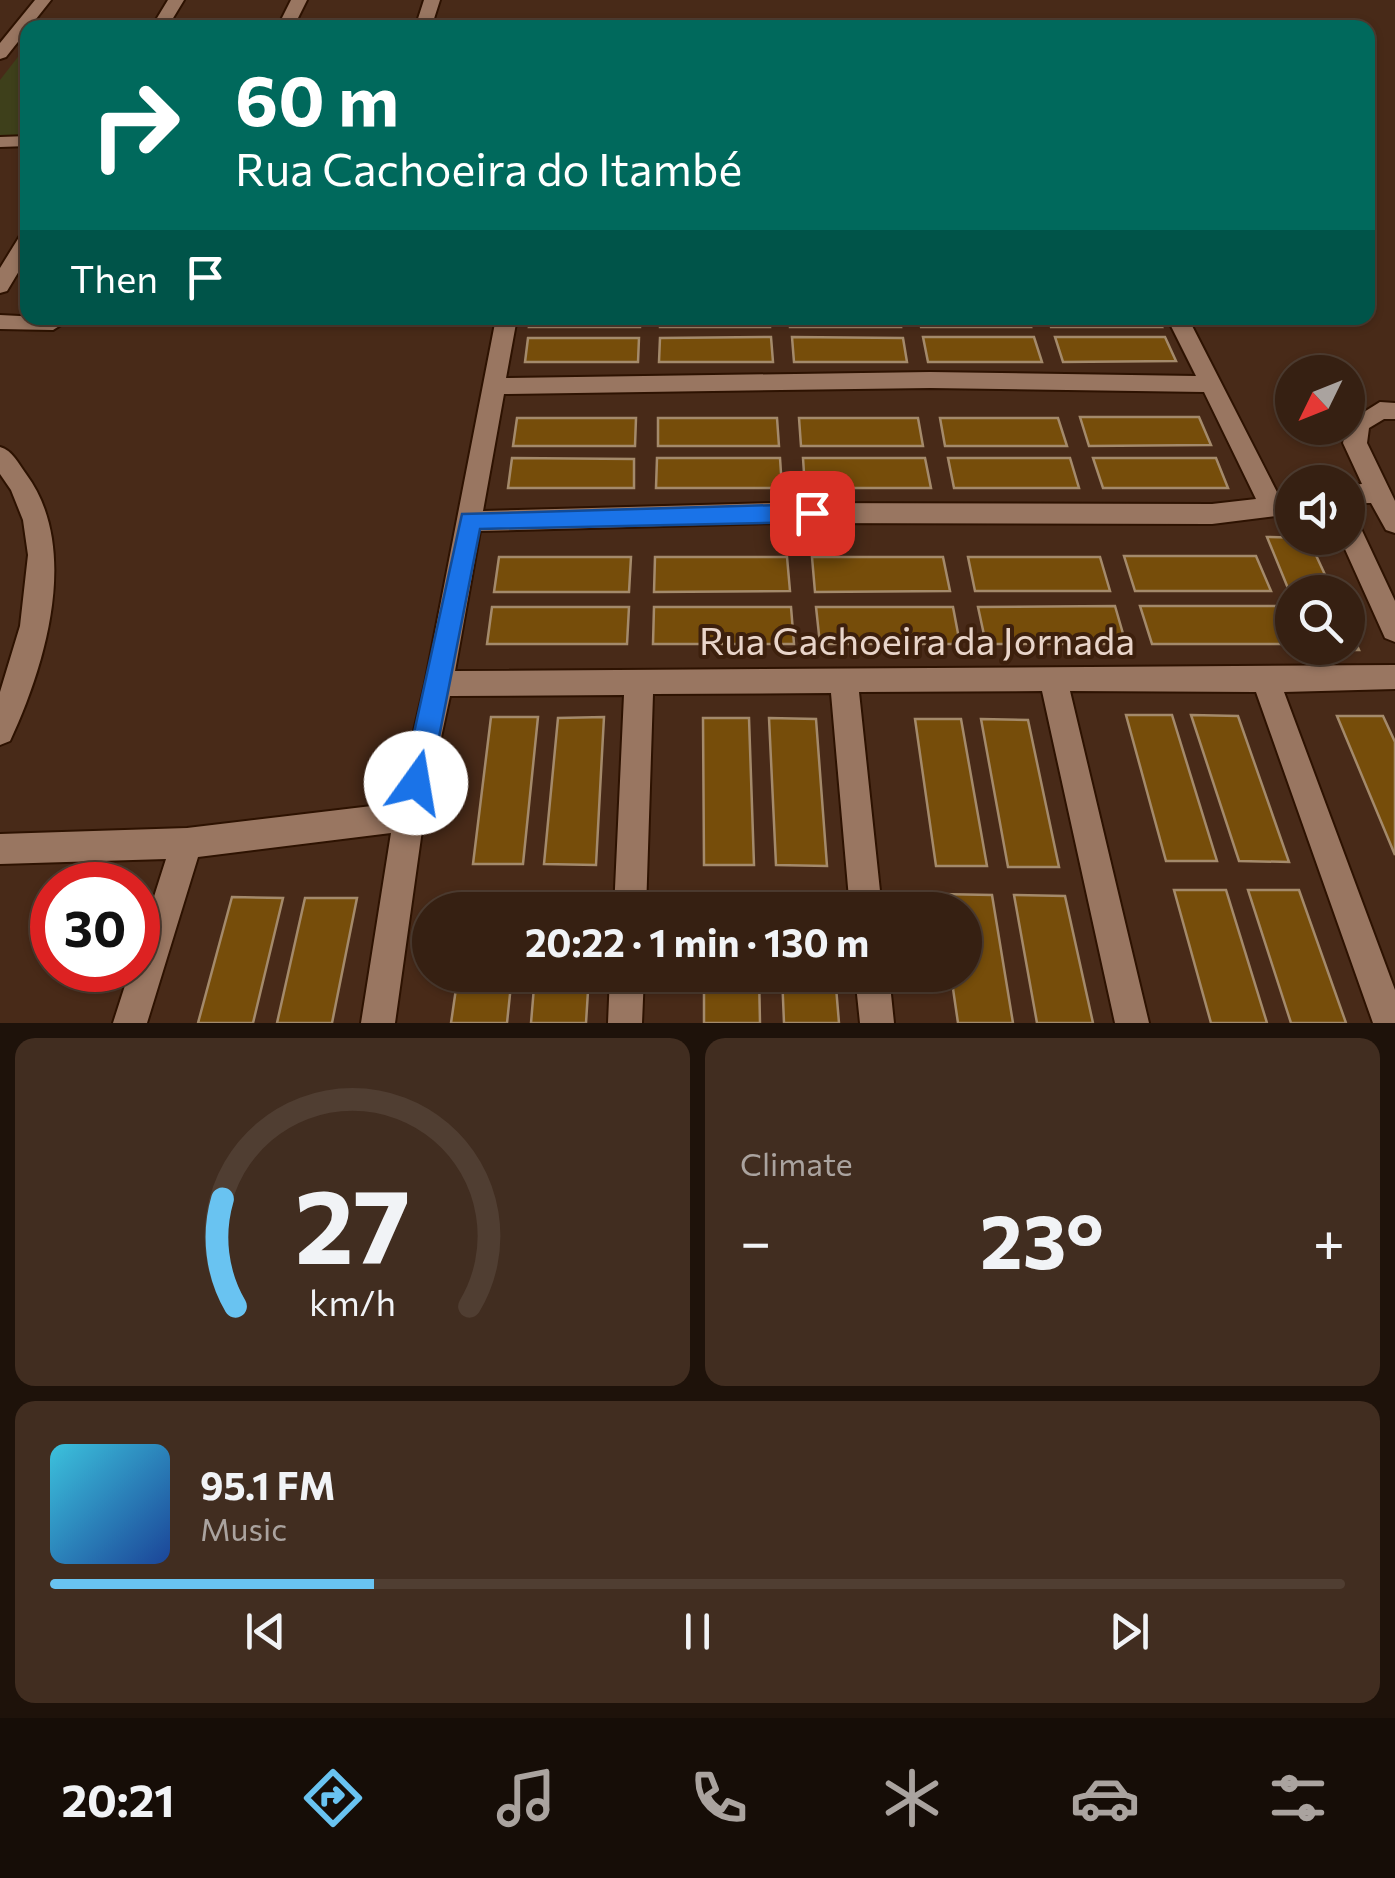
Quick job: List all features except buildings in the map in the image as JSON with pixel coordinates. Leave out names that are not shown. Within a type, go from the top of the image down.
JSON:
[{"type":"street","points":[[27,20],[43,0]]},
{"type":"street","points":[[4,50],[20,29]]},
{"type":"street","points":[[0,286],[20,252]]},
{"type":"street","points":[[378,1023],[409,816],[439,684],[505,325]]},
{"type":"street","points":[[1181,325],[1208,384],[1275,493]]},
{"type":"street","points":[[493,386],[930,380],[1208,384]]},
{"type":"street","points":[[1395,411],[1380,410],[1363,418],[1355,433],[1395,523]]},
{"type":"street","points":[[0,456],[30,495],[37,518],[40,566],[37,611],[11,670],[0,732]]},
{"type":"street","points":[[1365,493],[1378,492]]},
{"type":"street","points":[[0,495],[30,495]]},
{"type":"street","points":[[470,520],[775,513],[1212,514],[1275,507]]},
{"type":"street","points":[[1361,555],[1395,630]]},
{"type":"street","name":"Rua Cachoeira da Jornada","points":[[439,684],[1053,678],[1375,680],[1395,676]]},
{"type":"street","points":[[1053,678],[1132,1023]]},
{"type":"street","points":[[1264,678],[1390,1023]]},
{"type":"street","points":[[844,679],[864,892]]},
{"type":"street","points":[[631,892],[638,680]]},
{"type":"street","points":[[0,850],[187,844],[409,816]]},
{"type":"street","points":[[130,1023],[187,844]]},
{"type":"street","points":[[625,1023],[626,992]]},
{"type":"street","points":[[874,992],[877,1023]]},
{"type":"green space","points":[[20,54],[20,137],[0,138],[0,80]]},
{"type":"route","points":[[416,783],[470,520],[812,513]]}]
